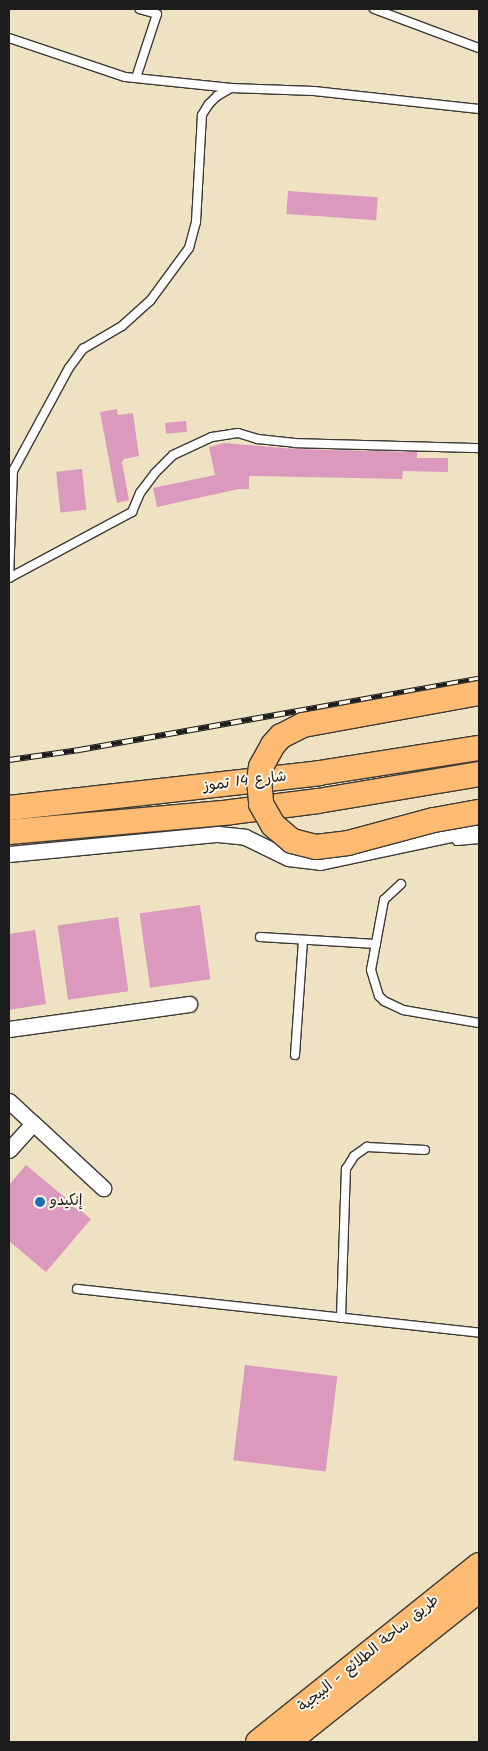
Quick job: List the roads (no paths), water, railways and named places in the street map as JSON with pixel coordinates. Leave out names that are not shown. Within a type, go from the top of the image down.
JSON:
[{"type":"main road","points":[[476,693],[303,725],[281,736],[273,745],[261,767],[259,785],[261,804],[273,825],[292,841],[316,847],[368,839],[426,822],[479,812]]},
{"type":"main road","name":"شارع 14 تموز","points":[[9,808],[246,783],[382,764],[476,748]]},
{"type":"main road","name":"شارع 14 تموز","points":[[9,832],[231,812],[351,796],[479,774]]},
{"type":"main road","points":[[351,796],[391,791],[474,792]]},
{"type":"main road","points":[[368,839],[462,804],[474,792]]},
{"type":"main road","name":"طريق ساحة الطلائع - البيجية","points":[[258,1742],[479,1565]]},
{"type":"main road","name":"طريق ساحة الطلائع - البيجية","points":[[288,1742],[479,1590]]},
{"type":"street","points":[[9,854],[218,834],[245,837],[288,858],[320,862],[479,828]]},
{"type":"street","points":[[9,1029],[190,1004]]},
{"type":"street","points":[[9,1101],[103,1188]]},
{"type":"street","points":[[9,1150],[33,1123]]},
{"type":"lane","points":[[136,78],[157,14],[140,9]]},
{"type":"lane","points":[[374,9],[479,48]]},
{"type":"lane","points":[[9,38],[126,77],[231,88],[314,91],[479,109]]},
{"type":"lane","points":[[9,578],[13,471],[69,368],[83,349],[122,326],[150,301],[189,248],[196,222],[202,115],[218,96],[231,88]]},
{"type":"lane","points":[[9,578],[132,512],[140,493],[155,473],[173,456],[212,437],[238,433],[258,439],[295,444],[479,448]]},
{"type":"lane","points":[[457,841],[479,839]]},
{"type":"lane","points":[[401,884],[384,900],[371,970],[375,986],[384,1001],[403,1010],[479,1023]]},
{"type":"lane","points":[[260,937],[376,944]]},
{"type":"lane","points":[[295,1055],[302,940]]},
{"type":"lane","points":[[341,1318],[346,1169],[354,1156],[367,1147],[425,1150]]},
{"type":"lane","points":[[77,1290],[479,1332]]},
{"type":"railway","points":[[9,760],[79,750],[479,679]]},
{"type":"railway","points":[[410,699],[479,686]]},
{"type":"place","name":"إنكيدو","points":[[40,1202]]}]
